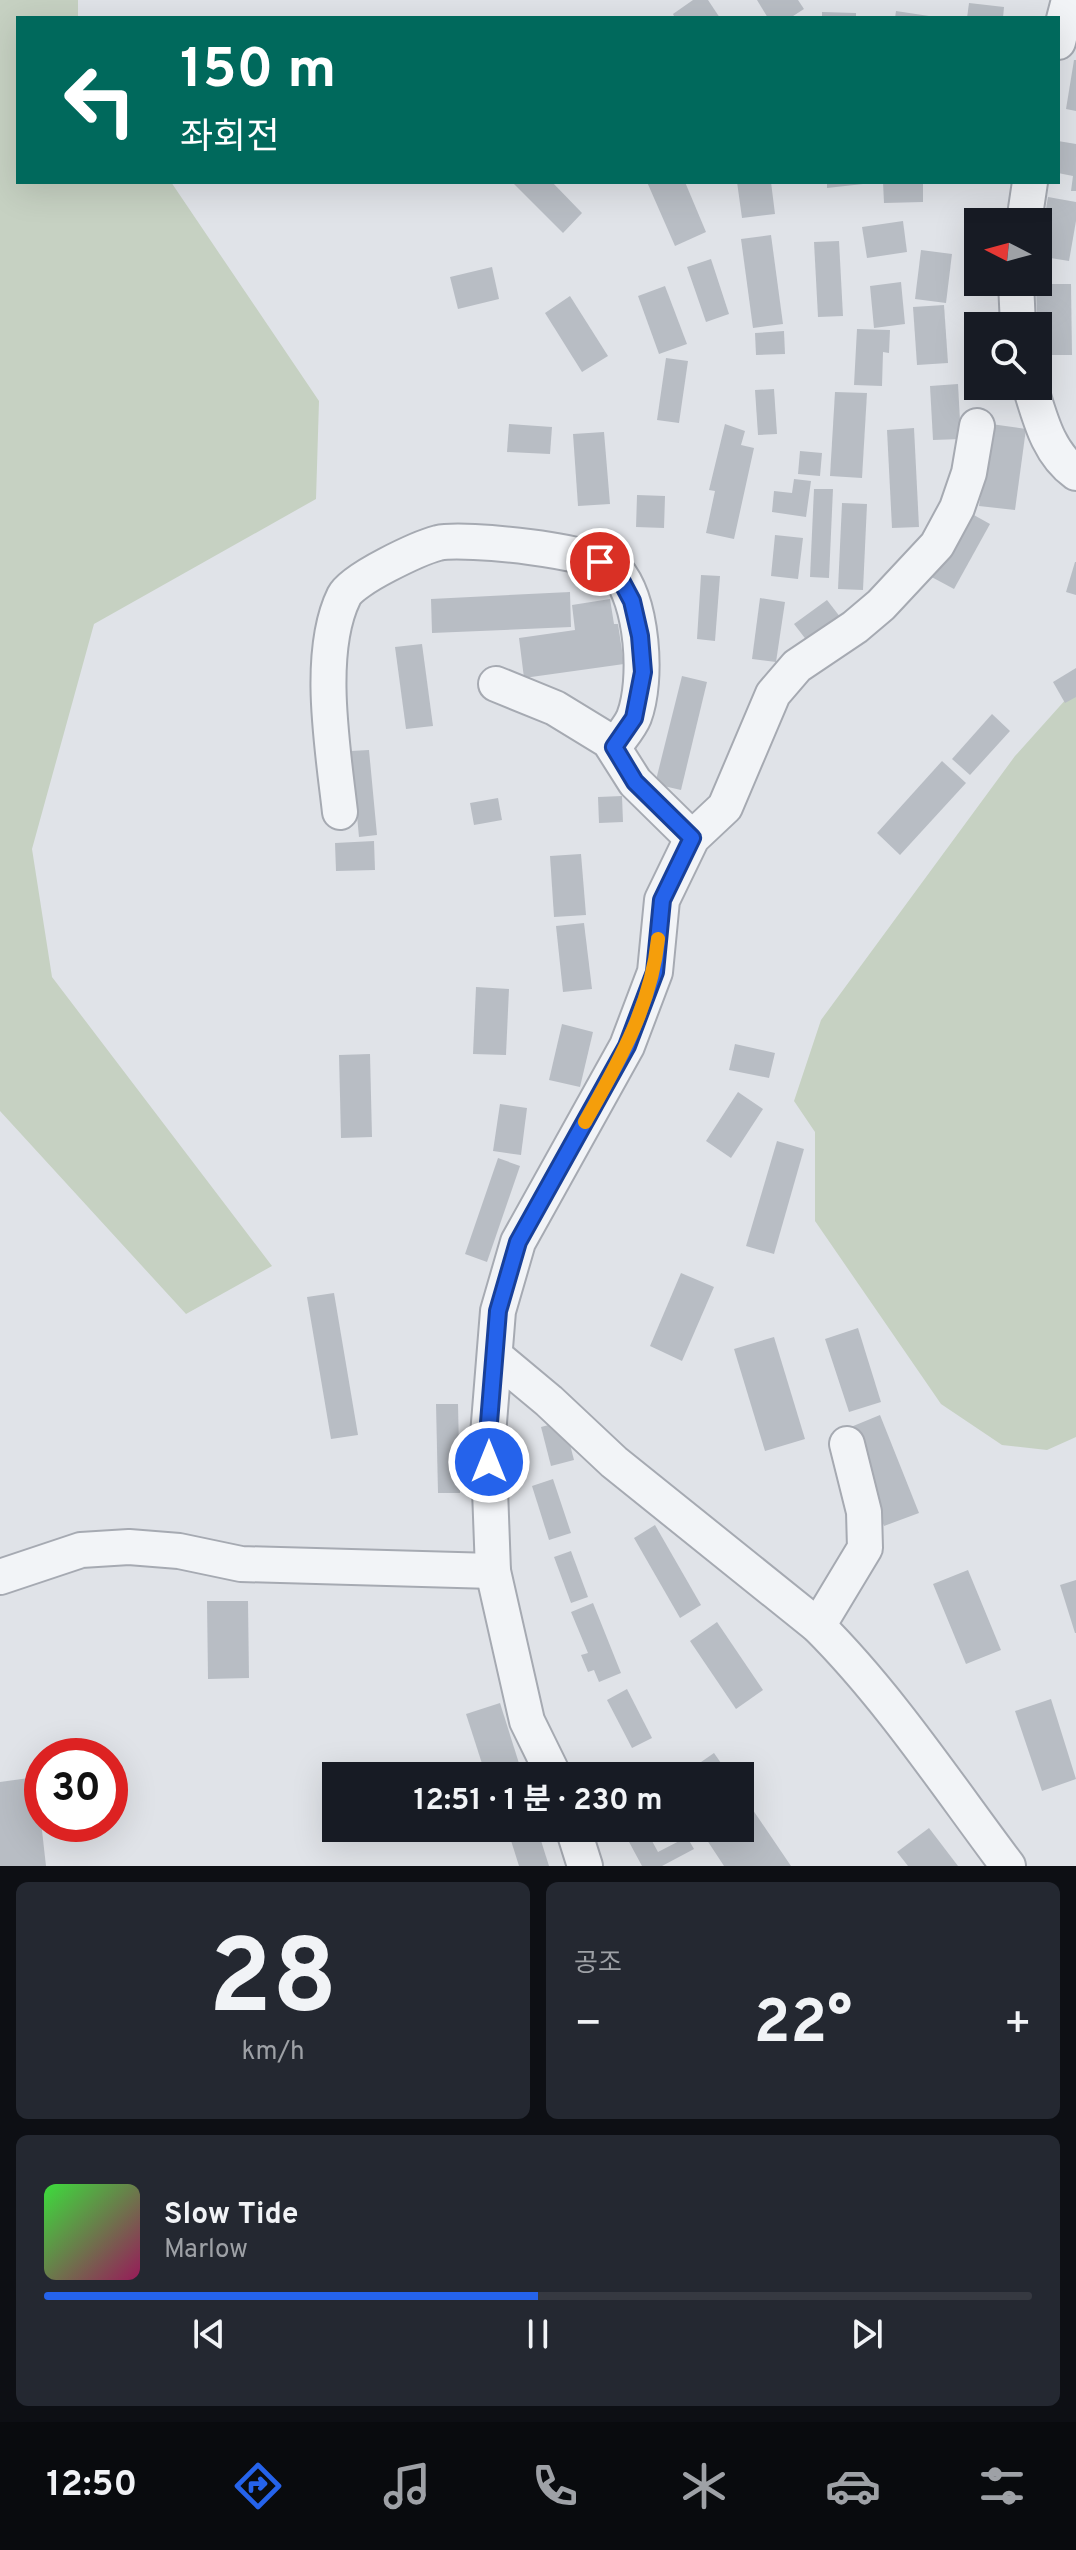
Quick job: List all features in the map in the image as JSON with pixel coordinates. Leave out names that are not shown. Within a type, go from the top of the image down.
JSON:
[{"type":"street","points":[[1060,34],[1069,0]]},
{"type":"street","points":[[1026,208],[1030,184]]},
{"type":"street","points":[[1034,400],[1043,429],[1063,464],[1076,473]]},
{"type":"street","points":[[547,1762],[527,1721],[493,1571],[488,1435],[498,1311],[518,1242],[627,1046],[655,972],[662,900],[692,838],[725,807],[768,705],[789,675],[881,605],[937,545],[957,508],[969,473],[977,426]]},
{"type":"street","points":[[340,812],[332,737],[330,645],[345,593],[380,567],[440,543],[527,546],[584,555],[615,569],[632,601],[640,636],[643,672],[634,718],[614,747]]},
{"type":"street","points":[[496,684],[555,708],[609,741],[635,782],[692,838]]},
{"type":"street","points":[[495,1356],[614,1462],[818,1626],[844,1652],[892,1711],[1008,1866]]},
{"type":"street","points":[[818,1626],[865,1548],[864,1512],[847,1444]]},
{"type":"street","points":[[0,1577],[81,1550],[129,1547],[179,1551],[241,1564],[493,1571]]},
{"type":"street","points":[[577,1842],[585,1866]]},
{"type":"green space","points":[[0,0],[78,0],[78,16],[16,16],[16,184],[172,184],[319,401],[316,499],[94,624],[32,849],[52,977],[272,1266],[186,1314],[0,1111]]},
{"type":"green space","points":[[1076,688],[1076,1437],[1047,1450],[1002,1445],[941,1404],[815,1221],[815,1132],[794,1101],[821,1020],[1015,756]]},
{"type":"building","points":[[693,0],[708,0],[719,16],[674,16]]},
{"type":"building","points":[[757,0],[798,0],[804,9],[793,16],[767,16]]},
{"type":"building","points":[[969,3],[1004,7],[1003,16],[967,16]]},
{"type":"building","points":[[896,11],[929,16],[895,16]]},
{"type":"building","points":[[822,12],[856,13],[856,16],[822,16]]},
{"type":"building","points":[[1076,60],[1076,111],[1066,109]]},
{"type":"building","points":[[1060,141],[1076,144],[1076,191],[1071,191],[1073,176],[1060,173]]},
{"type":"building","points":[[514,184],[554,184],[582,213],[563,233]]},
{"type":"building","points":[[648,184],[686,184],[706,232],[675,246]]},
{"type":"building","points":[[737,184],[771,184],[775,214],[742,218]]},
{"type":"building","points":[[827,184],[863,184],[827,188]]},
{"type":"building","points":[[883,184],[923,184],[923,202],[884,203]]},
{"type":"building","points":[[1048,197],[1076,202],[1069,261],[1052,258],[1052,208],[1046,208]]},
{"type":"building","points":[[903,221],[907,252],[867,258],[862,227]]},
{"type":"building","points":[[771,235],[783,324],[753,328],[741,239]]},
{"type":"building","points":[[839,241],[843,316],[818,317],[814,242]]},
{"type":"building","points":[[921,250],[952,254],[946,303],[915,299]]},
{"type":"building","points":[[711,259],[729,314],[706,322],[687,267]]},
{"type":"building","points":[[492,267],[499,299],[458,309],[450,277]]},
{"type":"building","points":[[901,282],[905,324],[874,328],[870,286]]},
{"type":"building","points":[[1052,284],[1071,284],[1072,355],[1052,355],[1052,312],[1037,312],[1036,296],[1052,296]]},
{"type":"building","points":[[665,286],[687,344],[659,354],[638,296]]},
{"type":"building","points":[[570,296],[608,356],[582,372],[545,313]]},
{"type":"building","points":[[944,305],[948,363],[917,365],[913,307]]},
{"type":"building","points":[[857,329],[890,330],[889,353],[883,352],[882,386],[854,385]]},
{"type":"building","points":[[784,331],[785,354],[756,355],[755,333]]},
{"type":"building","points":[[666,358],[688,361],[679,423],[657,420]]},
{"type":"building","points":[[958,384],[961,439],[933,440],[930,386]]},
{"type":"building","points":[[774,389],[777,434],[758,435],[755,390]]},
{"type":"building","points":[[835,392],[867,393],[862,478],[830,476]]},
{"type":"building","points":[[509,424],[552,427],[550,454],[507,452]]},
{"type":"building","points":[[725,424],[745,431],[741,445],[754,448],[734,539],[706,533],[715,491],[709,490]]},
{"type":"building","points":[[991,424],[1026,429],[1015,510],[979,506]]},
{"type":"building","points":[[914,428],[919,527],[892,528],[887,430]]},
{"type":"building","points":[[604,432],[610,504],[578,506],[573,434]]},
{"type":"building","points":[[800,451],[822,453],[820,476],[798,474]]},
{"type":"building","points":[[794,479],[811,481],[806,517],[772,512],[774,491],[792,493]]},
{"type":"building","points":[[814,489],[833,489],[829,578],[810,577]]},
{"type":"building","points":[[637,495],[665,496],[664,528],[636,527]]},
{"type":"building","points":[[842,503],[867,504],[863,590],[838,589]]},
{"type":"building","points":[[963,509],[990,524],[954,589],[926,574]]},
{"type":"building","points":[[775,535],[803,538],[798,579],[771,576]]},
{"type":"building","points":[[1076,562],[1076,595],[1066,592]]},
{"type":"building","points":[[701,575],[720,576],[715,641],[697,639]]},
{"type":"building","points":[[570,592],[571,627],[432,633],[431,599]]},
{"type":"building","points":[[760,598],[785,602],[776,662],[752,659]]},
{"type":"building","points":[[610,599],[614,624],[618,624],[624,664],[524,678],[519,638],[575,630],[572,605]]},
{"type":"building","points":[[827,600],[844,622],[811,646],[794,624]]},
{"type":"building","points":[[422,644],[433,726],[406,729],[395,647]]},
{"type":"building","points":[[1076,668],[1076,697],[1065,703],[1053,682]]},
{"type":"building","points":[[682,676],[707,682],[681,790],[655,784]]},
{"type":"building","points":[[992,714],[1010,731],[970,775],[952,759]]},
{"type":"building","points":[[369,750],[377,835],[359,837],[351,751]]},
{"type":"building","points":[[942,761],[966,783],[900,855],[877,833]]},
{"type":"building","points":[[622,796],[623,822],[599,823],[598,797]]},
{"type":"building","points":[[498,798],[502,820],[474,825],[470,803]]},
{"type":"building","points":[[374,841],[375,870],[336,871],[335,843]]},
{"type":"building","points":[[581,854],[586,915],[554,917],[550,856]]},
{"type":"building","points":[[584,923],[592,989],[563,992],[556,926]]},
{"type":"building","points":[[476,987],[509,989],[506,1055],[473,1054]]},
{"type":"building","points":[[562,1024],[593,1032],[580,1087],[549,1080]]},
{"type":"building","points":[[735,1044],[775,1053],[769,1078],[729,1070]]},
{"type":"building","points":[[370,1054],[372,1137],[341,1138],[339,1055]]},
{"type":"building","points":[[738,1092],[763,1109],[731,1158],[706,1141]]},
{"type":"building","points":[[500,1104],[527,1108],[521,1155],[493,1151]]},
{"type":"building","points":[[777,1141],[804,1149],[774,1254],[746,1246]]},
{"type":"building","points":[[498,1158],[520,1166],[487,1262],[465,1254]]},
{"type":"building","points":[[681,1273],[714,1287],[682,1361],[650,1346]]},
{"type":"building","points":[[334,1293],[358,1435],[331,1439],[307,1297]]},
{"type":"building","points":[[858,1328],[881,1402],[849,1412],[825,1339]]},
{"type":"building","points":[[774,1337],[805,1439],[765,1451],[734,1349]]},
{"type":"building","points":[[436,1404],[458,1404],[460,1493],[438,1493]]},
{"type":"building","points":[[880,1415],[919,1513],[884,1526],[846,1429]]},
{"type":"building","points":[[564,1421],[574,1460],[551,1466],[541,1427]]},
{"type":"building","points":[[553,1479],[571,1533],[549,1540],[532,1486]]},
{"type":"building","points":[[655,1525],[701,1605],[680,1618],[634,1538]]},
{"type":"building","points":[[571,1551],[588,1597],[571,1603],[554,1557]]},
{"type":"building","points":[[968,1570],[1001,1650],[966,1664],[933,1584]]},
{"type":"building","points":[[1076,1580],[1076,1633],[1075,1633],[1060,1585]]},
{"type":"building","points":[[207,1601],[248,1601],[249,1678],[208,1679]]},
{"type":"building","points":[[593,1603],[621,1673],[599,1682],[594,1670],[588,1672],[581,1655],[588,1653],[571,1612]]},
{"type":"building","points":[[717,1622],[763,1690],[736,1709],[690,1641]]},
{"type":"building","points":[[627,1689],[652,1738],[632,1748],[607,1700]]},
{"type":"building","points":[[1051,1699],[1076,1779],[1042,1791],[1015,1711]]},
{"type":"building","points":[[500,1703],[519,1762],[481,1762],[466,1714]]},
{"type":"building","points":[[714,1753],[720,1762],[701,1762]]},
{"type":"building","points":[[24,1779],[24,1842],[43,1842],[46,1866],[0,1866],[0,1782]]},
{"type":"building","points":[[754,1812],[791,1866],[724,1866],[708,1842],[754,1842]]},
{"type":"building","points":[[929,1828],[958,1866],[908,1866],[897,1852]]},
{"type":"building","points":[[511,1842],[541,1842],[549,1866],[519,1866]]},
{"type":"building","points":[[629,1842],[653,1842],[658,1852],[677,1842],[690,1842],[694,1849],[662,1866],[642,1866]]},
{"type":"slow traffic","points":[[585,1122],[627,1046],[655,972],[658,939]]},
{"type":"route","points":[[489,1462],[488,1435],[498,1311],[518,1242],[627,1046],[655,972],[662,900],[692,838],[635,782],[614,747],[634,718],[643,672],[640,636],[632,601],[615,569],[600,562]]}]
